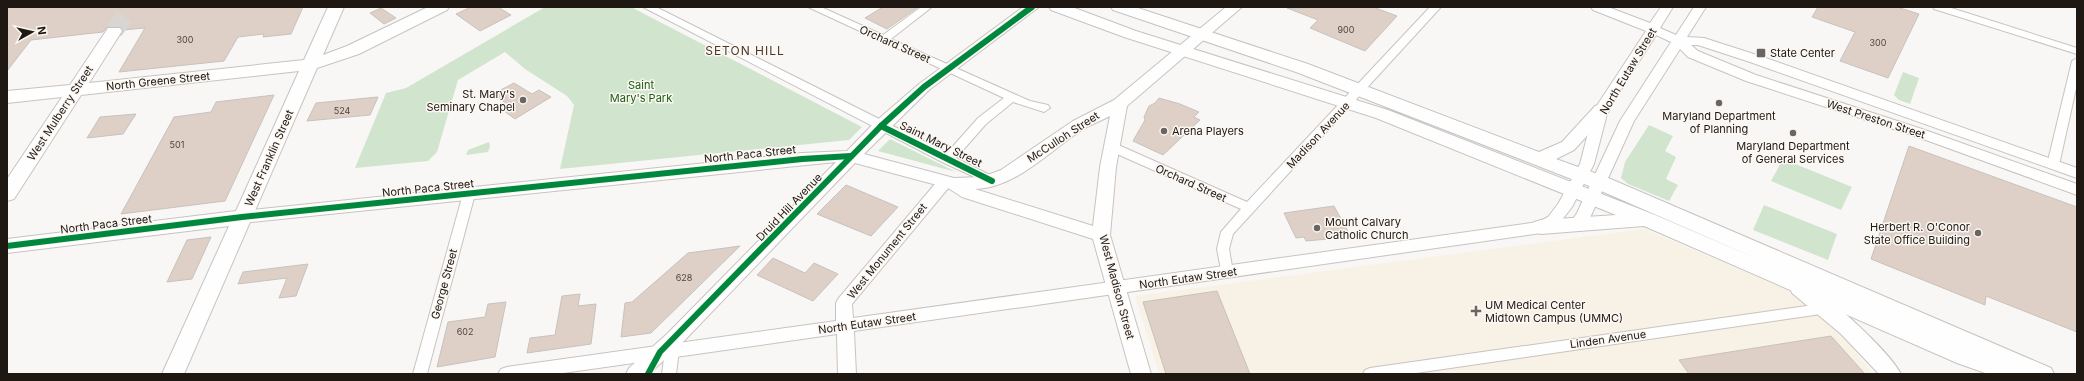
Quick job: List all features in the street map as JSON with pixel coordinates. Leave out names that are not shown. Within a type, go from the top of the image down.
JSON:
[{"type":"main road","name":"West Franklin Street","points":[[172,374],[336,7]]},
{"type":"main road","name":"North Greene Street","points":[[7,97],[309,65],[353,50],[441,7]]},
{"type":"main road","name":"Druid Hill Avenue","points":[[636,374],[669,347],[851,156],[924,86],[1032,7]]},
{"type":"main road","points":[[1057,7],[1184,51],[1348,102],[1586,186],[2043,374]]},
{"type":"main road","points":[[1119,7],[1202,36],[1295,65],[1540,159],[1648,220],[1966,357],[2000,369],[2024,374]]},
{"type":"main road","name":"McCulloh Street","points":[[950,183],[974,184],[992,181],[1007,174],[1079,125],[1120,104],[1235,7]]},
{"type":"main road","name":"West Mulberry Street","points":[[7,194],[114,31]]},
{"type":"main road","name":"West Madison Street","points":[[1120,104],[1104,198],[1101,235],[1115,288],[1141,374]]},
{"type":"main road","points":[[1540,159],[1568,146],[1601,110]]},
{"type":"main road","name":"North Paca Street","points":[[7,246],[242,217],[802,158],[851,156],[950,183],[968,193],[1101,235]]},
{"type":"main road","points":[[1541,227],[1576,226],[1626,220],[1648,220]]},
{"type":"main road","points":[[1773,273],[1794,285],[1826,308],[1858,337],[1891,374]]},
{"type":"street","name":"Saint Mary Street","points":[[648,7],[992,181]]},
{"type":"street","name":"Orchard Street","points":[[813,7],[1026,104],[1044,108]]},
{"type":"street","points":[[884,39],[927,7]]},
{"type":"street","name":"Madison Avenue","points":[[1227,272],[1223,249],[1224,239],[1227,232],[1436,7]]},
{"type":"street","name":"West Preston Street","points":[[1597,7],[1653,29],[1679,41],[1693,54],[1751,78],[1917,132],[2077,190]]},
{"type":"street","name":"North Eutaw Street","points":[[1576,226],[1584,216],[1586,186],[1593,144],[1601,110],[1667,7]]},
{"type":"street","name":"North Eutaw Street","points":[[507,374],[669,347],[844,326],[1541,227],[1558,217],[1586,186],[1700,7]]},
{"type":"street","points":[[1938,7],[2077,51]]},
{"type":"street","name":"West Preston Street","points":[[1679,41],[1699,41],[1755,59],[2077,173]]},
{"type":"street","points":[[2053,165],[2077,62]]},
{"type":"street","points":[[948,160],[982,121],[1012,97]]},
{"type":"street","name":"Orchard Street","points":[[1112,147],[1249,208]]},
{"type":"street","name":"West Monument Street","points":[[847,374],[844,303],[950,183]]},
{"type":"street","name":"George Street","points":[[420,374],[469,194]]},
{"type":"street","name":"Linden Avenue","points":[[1370,374],[1847,306]]},
{"type":"street","points":[[669,347],[669,374]]},
{"type":"shaded area","name":"UM Medical Center Midtown Campus (UMMC)","points":[[1644,229],[1786,289],[1837,329],[1873,374],[1159,374],[1135,296]]},
{"type":"green space","name":"Saint Mary's Park","points":[[545,7],[631,7],[862,127],[849,140],[560,169],[574,105],[567,96],[525,69],[505,52],[458,80],[437,152],[428,161],[355,168],[386,93],[406,88]]},
{"type":"green space","points":[[1903,72],[1919,78],[1910,104],[1899,100],[1894,95]]},
{"type":"green space","points":[[1649,125],[1673,136],[1665,151],[1676,157],[1666,179],[1678,185],[1669,201],[1628,184],[1621,178],[1625,162]]},
{"type":"green space","points":[[890,139],[956,172],[878,151]]},
{"type":"green space","points":[[489,142],[490,146],[488,152],[466,155],[468,150]]},
{"type":"green space","points":[[1783,159],[1852,187],[1841,210],[1771,181]]},
{"type":"green space","points":[[1764,205],[1837,234],[1828,260],[1753,230]]},
{"type":"building","points":[[7,7],[303,7],[291,34],[263,37],[264,34],[238,37],[224,61],[119,72],[145,28],[123,30],[120,26],[108,26],[103,32],[31,40],[7,71]]},
{"type":"building","points":[[471,7],[498,7],[511,15],[480,31],[456,14]]},
{"type":"building","points":[[883,7],[918,7],[887,29],[865,18]]},
{"type":"building","points":[[1373,7],[1397,16],[1365,51],[1310,28],[1318,20],[1287,8]]},
{"type":"building","points":[[1818,7],[1897,7],[1919,14],[1888,78],[1840,61],[1855,32],[1812,17]]},
{"type":"building","points":[[381,8],[396,18],[384,24],[370,13]]},
{"type":"building","name":"St. Mary's Seminary Chapel","points":[[514,83],[532,94],[539,90],[551,97],[515,119],[504,111],[511,107],[493,94]]},
{"type":"building","points":[[274,95],[225,201],[121,214],[174,117],[211,112],[216,102]]},
{"type":"building","points":[[378,97],[370,115],[307,121],[316,103]]},
{"type":"building","name":"Arena Players","points":[[1159,98],[1180,104],[1199,112],[1194,117],[1200,120],[1163,155],[1133,141],[1145,120],[1144,117],[1149,106],[1155,103]]},
{"type":"building","points":[[136,114],[123,134],[87,138],[100,117]]},
{"type":"building","name":"Herbert R. O'Conor State Office Building","points":[[1909,146],[2077,207],[2077,332],[1986,296],[1985,305],[1871,259]]},
{"type":"building","points":[[846,185],[898,207],[871,236],[817,214]]},
{"type":"building","name":"Mount Calvary Catholic Church","points":[[1334,206],[1351,237],[1306,241],[1304,237],[1296,238],[1284,213]]},
{"type":"building","points":[[211,237],[192,279],[167,282],[187,240]]},
{"type":"building","points":[[740,246],[651,333],[621,337],[625,303],[632,302],[688,253]]},
{"type":"building","points":[[773,258],[805,273],[814,263],[838,274],[813,301],[757,275]]},
{"type":"building","points":[[308,264],[296,296],[279,298],[287,278],[238,284],[243,272]]},
{"type":"building","points":[[1217,291],[1250,374],[1166,374],[1143,302]]},
{"type":"building","points":[[580,294],[578,306],[596,304],[591,344],[527,353],[530,338],[555,335],[562,296]]},
{"type":"building","points":[[506,302],[495,357],[437,367],[448,322],[485,317],[488,304]]},
{"type":"building","points":[[1831,336],[1865,374],[1689,374],[1679,360]]},
{"type":"tunnel","points":[[114,31],[131,7]]},
{"type":"cycle path","points":[[648,374],[660,352],[881,126],[924,87],[1032,7]]},
{"type":"cycle path","points":[[881,126],[992,181]]},
{"type":"cycle path","points":[[7,246],[242,217],[802,159],[851,156]]},
{"type":"place","name":"State Center","points":[[1761,53]]},
{"type":"place","name":"St. Mary's Seminary Chapel","points":[[523,100]]},
{"type":"place","name":"Maryland Department of Planning","points":[[1719,103]]},
{"type":"place","name":"Arena Players","points":[[1164,131]]},
{"type":"place","name":"Maryland Department of General Services","points":[[1793,133]]},
{"type":"place","name":"Mount Calvary Catholic Church","points":[[1317,228]]},
{"type":"place","name":"Herbert R. O'Conor State Office Building","points":[[1978,233]]},
{"type":"place","name":"UM Medical Center Midtown Campus (UMMC)","points":[[1476,311]]},
{"type":"district","name":"SETON HILL","points":[[745,50]]}]
